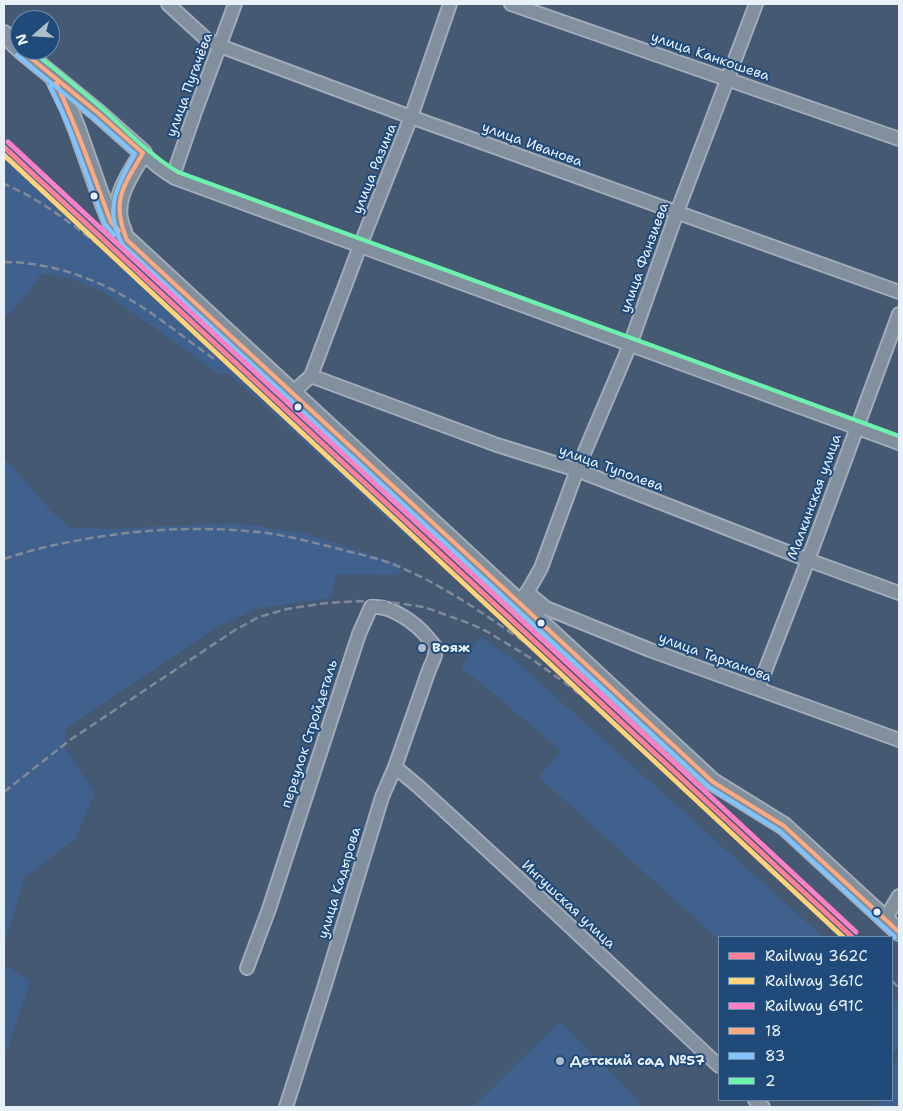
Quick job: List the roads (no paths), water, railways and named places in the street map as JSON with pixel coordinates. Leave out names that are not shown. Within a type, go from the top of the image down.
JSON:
[{"type":"main road","points":[[33,60],[98,113],[143,153],[123,188],[119,201],[121,227],[127,240]]},
{"type":"main road","points":[[53,76],[77,129],[111,222],[127,240],[292,393],[524,597],[713,782],[784,826],[899,932]]},
{"type":"street","name":"улица Иванова","points":[[168,4],[204,38],[220,46],[411,117],[899,292]]},
{"type":"street","name":"улица Пугачёва","points":[[173,176],[235,4]]},
{"type":"street","name":"улица Разина","points":[[292,393],[312,376],[360,246],[411,117],[450,4]]},
{"type":"street","name":"улица Канкошева","points":[[511,4],[899,139]]},
{"type":"street","name":"улица Фанзиева","points":[[524,597],[541,568],[577,470],[630,345],[677,212],[756,4]]},
{"type":"street","points":[[143,153],[173,176],[899,443]]},
{"type":"street","name":"Малкинская улица","points":[[758,689],[899,314]]},
{"type":"street","name":"улица Туполева","points":[[312,376],[497,445],[577,470],[808,560],[899,593]]},
{"type":"street","name":"улица Тарханова","points":[[524,597],[546,608],[650,650],[899,740]]},
{"type":"street","name":"переулок Стройдеталь","points":[[247,968],[269,909],[359,634],[371,607],[376,606],[398,614],[409,620],[425,634],[434,646],[435,656],[429,670]]},
{"type":"street","name":"улица Кадырова","points":[[286,1107],[382,798],[395,767],[429,670]]},
{"type":"street","name":"Ингушская улица","points":[[395,767],[535,894],[718,1065]]},
{"type":"street","points":[[885,919],[899,896]]},
{"type":"railway","points":[[4,157],[100,246],[42,204],[4,184]]},
{"type":"railway","points":[[4,559],[75,541],[150,531],[214,529],[277,534],[370,557],[409,571],[464,601],[533,648],[100,246]]},
{"type":"railway","points":[[4,262],[50,267],[94,281],[146,310],[217,361]]},
{"type":"railway","points":[[4,792],[70,740],[235,630],[259,617],[287,609],[326,603],[358,601],[397,603],[424,607],[471,624],[529,657],[572,688],[611,720]]},
{"type":"railway","points":[[533,648],[559,671]]},
{"type":"railway","points":[[606,716],[844,936]]},
{"type":"railway","points":[[893,982],[899,988]]},
{"type":"rail line","name":"691С","points":[[8,142],[856,932]]},
{"type":"rail line","name":"362С","points":[[4,147],[851,936]]},
{"type":"rail line","name":"361С","points":[[4,155],[842,936]]},
{"type":"place","name":"Вояж","points":[[422,648]]},
{"type":"place","name":"Детский сад №57","points":[[560,1061]]}]
